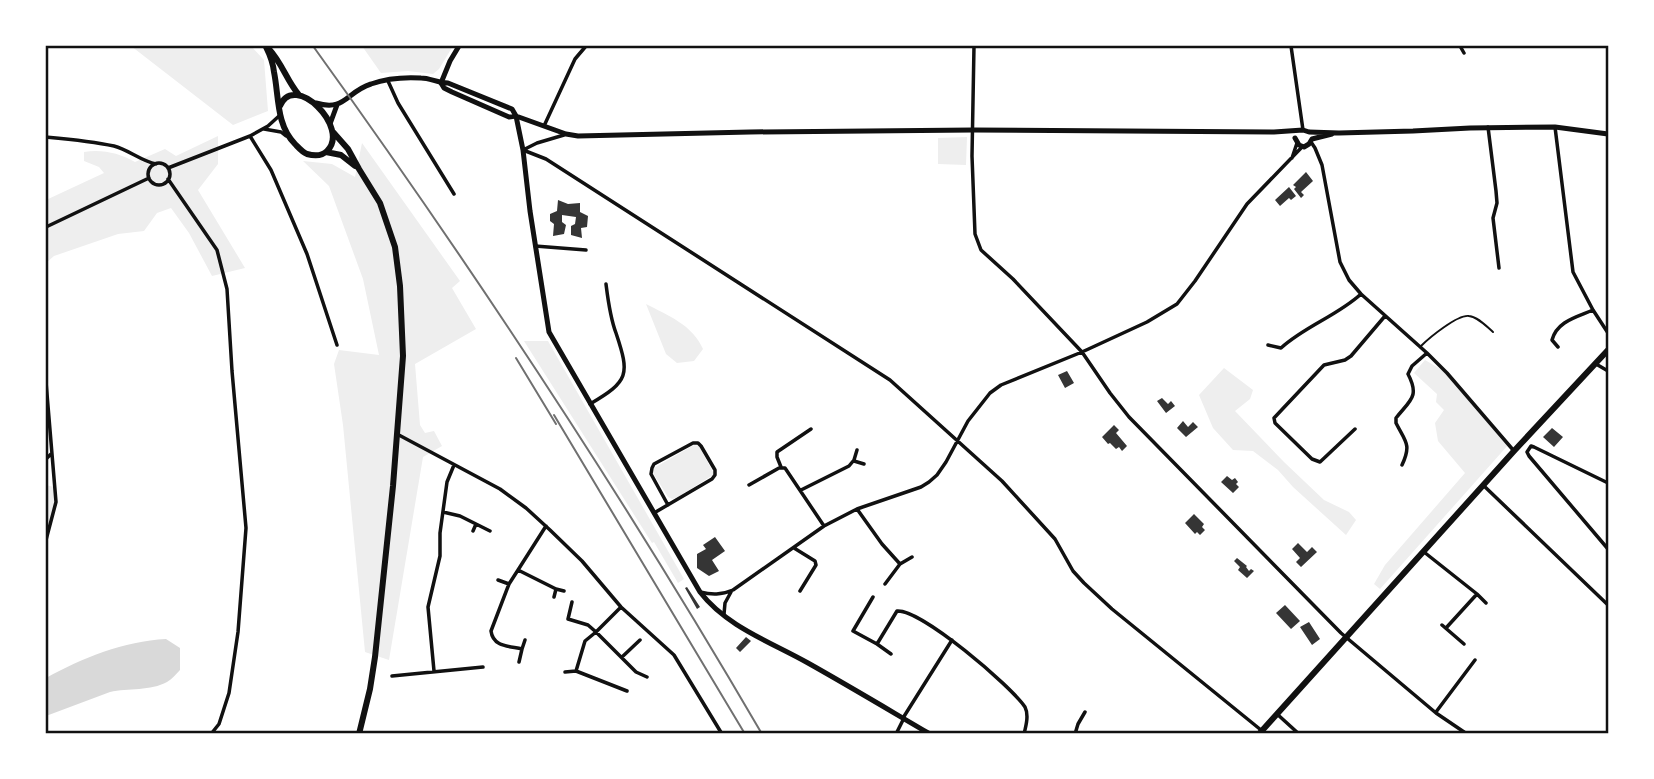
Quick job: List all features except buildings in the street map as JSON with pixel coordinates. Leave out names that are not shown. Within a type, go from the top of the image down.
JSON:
[{"type":"main road","points":[[266,46],[280,63],[299,95]]},
{"type":"main road","points":[[266,46],[273,66],[280,116],[288,137],[306,153],[314,155],[326,152],[341,155],[359,169]]},
{"type":"main road","points":[[441,83],[459,46]]},
{"type":"main road","points":[[280,106],[286,98],[294,94],[327,107],[338,104],[371,84],[422,78],[448,83],[512,109],[523,149],[549,332],[700,592],[724,616],[930,733]]},
{"type":"main road","points":[[314,103],[348,149],[380,203],[398,267],[403,356],[393,486],[375,657],[359,733]]},
{"type":"main road","points":[[330,124],[338,104]]},
{"type":"main road","points":[[516,116],[566,135],[592,136],[973,130],[1339,133],[1488,127],[1555,127],[1608,134]]},
{"type":"main road","points":[[1304,131],[1304,143]]},
{"type":"main road","points":[[1304,131],[1304,143]]},
{"type":"main road","points":[[326,152],[332,143],[333,132]]},
{"type":"main road","points":[[1274,132],[1304,143],[1339,133]]},
{"type":"main road","points":[[1260,732],[1608,350]]},
{"type":"street","points":[[544,125],[575,60],[586,46]]},
{"type":"street","points":[[974,46],[972,156],[975,234],[981,250],[1013,279],[1082,352],[1129,417],[1345,637],[1436,713],[1467,733]]},
{"type":"street","points":[[1292,46],[1304,131]]},
{"type":"street","points":[[1460,46],[1464,53]]},
{"type":"street","points":[[388,81],[398,103],[454,194]]},
{"type":"street","points":[[168,168],[250,136],[280,116]]},
{"type":"street","points":[[1488,127],[1497,203],[1493,218],[1499,268]]},
{"type":"street","points":[[1555,127],[1573,272],[1608,332]]},
{"type":"street","points":[[262,129],[276,130],[288,137]]},
{"type":"street","points":[[523,149],[566,135]]},
{"type":"street","points":[[250,136],[271,170],[307,254],[337,345]]},
{"type":"street","points":[[46,137],[76,139],[115,147],[130,152],[145,162],[162,164],[169,172],[166,183],[159,185],[149,178],[150,169],[156,164]]},
{"type":"street","points":[[700,592],[712,595],[733,590],[824,526],[857,509],[921,487],[937,475],[968,421],[990,393],[1001,385],[1082,352],[1147,322],[1177,304],[1247,204],[1291,160],[1304,143],[1315,148],[1322,165],[1340,262],[1349,280],[1360,294],[1447,373],[1514,451]]},
{"type":"street","points":[[523,149],[546,159],[890,380],[1002,481],[1055,539],[1073,571],[1084,583],[1260,732]]},
{"type":"street","points":[[46,227],[149,178]]},
{"type":"street","points":[[168,179],[217,250],[227,289],[246,528],[238,632],[229,693],[219,724],[211,733]]},
{"type":"street","points":[[535,246],[586,250]]},
{"type":"street","points":[[590,404],[620,384],[626,369],[610,313],[606,284]]},
{"type":"street","points":[[1268,345],[1281,348],[1293,337],[1349,305],[1360,294]]},
{"type":"street","points":[[1558,347],[1552,340],[1564,322],[1593,310]]},
{"type":"street","points":[[1355,429],[1326,457],[1317,462],[1275,423],[1274,418],[1324,365],[1351,356],[1385,316]]},
{"type":"street","points":[[1402,466],[1407,445],[1404,434],[1395,423],[1396,418],[1414,396],[1414,385],[1408,374],[1412,366],[1427,353]]},
{"type":"street","points":[[1596,364],[1608,370]]},
{"type":"street","points":[[46,382],[56,502],[46,540]]},
{"type":"street","points":[[811,429],[778,452],[776,457],[782,468],[789,472],[824,526]]},
{"type":"street","points":[[397,434],[500,489],[546,526],[582,561],[621,607],[674,655],[722,733]]},
{"type":"street","points":[[654,514],[715,475],[715,470],[698,443],[683,448],[654,464],[652,468],[652,474],[668,505]]},
{"type":"street","points":[[1608,483],[1534,447],[1530,448],[1528,454],[1608,549]]},
{"type":"street","points":[[801,490],[849,466],[854,461],[857,450]]},
{"type":"street","points":[[46,459],[51,454]]},
{"type":"street","points":[[854,461],[864,464]]},
{"type":"street","points":[[435,671],[428,607],[440,556],[440,533],[447,482],[454,465]]},
{"type":"street","points":[[750,485],[782,468]]},
{"type":"street","points":[[46,485],[54,487]]},
{"type":"street","points":[[1483,485],[1608,605]]},
{"type":"street","points":[[857,509],[900,564]]},
{"type":"street","points":[[443,512],[460,516],[490,531]]},
{"type":"street","points":[[473,531],[476,524]]},
{"type":"street","points":[[523,649],[495,643],[491,638],[491,631],[509,584],[546,526]]},
{"type":"street","points":[[794,548],[815,561],[816,565],[800,592]]},
{"type":"street","points":[[1423,551],[1486,603]]},
{"type":"street","points":[[885,584],[900,564],[912,557]]},
{"type":"street","points":[[517,570],[564,592]]},
{"type":"street","points":[[498,579],[509,584]]},
{"type":"street","points":[[554,597],[556,589]]},
{"type":"street","points":[[724,616],[725,603],[733,590]]},
{"type":"street","points":[[1464,644],[1444,626],[1477,594]]},
{"type":"street","points":[[873,597],[853,631],[891,654]]},
{"type":"street","points":[[572,602],[568,619],[588,625],[636,672],[647,677]]},
{"type":"street","points":[[576,671],[585,642],[621,607]]},
{"type":"street","points":[[877,644],[894,614],[903,610],[952,640],[1007,688],[1025,708],[1027,714],[1024,733]]},
{"type":"street","points":[[519,662],[525,640]]},
{"type":"street","points":[[622,657],[640,640]]},
{"type":"street","points":[[896,733],[952,640]]},
{"type":"street","points":[[1436,713],[1475,660]]},
{"type":"street","points":[[392,676],[483,667]]},
{"type":"street","points":[[565,672],[576,671],[627,691]]},
{"type":"street","points":[[1075,733],[1085,712]]},
{"type":"street","points":[[1276,714],[1299,733]]},
{"type":"lane","points":[[1420,347],[1463,316],[1476,318],[1493,332]]},
{"type":"shaded area","points":[[131,46],[251,46],[264,60],[268,111],[233,125]]},
{"type":"shaded area","points":[[362,46],[453,46],[433,74],[408,71],[381,73]]},
{"type":"shaded area","points":[[218,136],[218,164],[198,190],[245,268],[212,276],[189,233],[171,208],[157,213],[144,231],[118,234],[54,256],[46,263],[46,200],[104,173],[99,167],[84,161],[84,152],[110,152],[135,162],[165,149],[176,156]]},
{"type":"shaded area","points":[[967,137],[966,165],[938,164],[938,138]]},
{"type":"shaded area","points":[[362,143],[460,281],[452,288],[476,329],[415,364],[420,425],[425,433],[434,431],[442,446],[423,457],[389,660],[365,652],[343,425],[334,364],[339,350],[379,355],[363,279],[329,186],[303,161],[332,164],[355,177]]},
{"type":"shaded area","points":[[646,304],[693,333],[703,349],[694,361],[677,363],[666,354]]},
{"type":"shaded area","points":[[524,341],[548,341],[684,579],[678,583],[654,542],[652,543]]},
{"type":"shaded area","points":[[1425,360],[1447,373],[1509,444],[1380,589],[1374,584],[1385,565],[1465,473],[1438,441],[1435,423],[1444,410],[1436,402],[1437,394],[1414,373]]},
{"type":"shaded area","points":[[1224,368],[1253,390],[1250,399],[1235,411],[1324,500],[1349,512],[1356,520],[1346,535],[1278,470],[1253,451],[1233,450],[1213,428],[1199,395]]},
{"type":"shaded area","points":[[694,445],[699,446],[713,475],[672,499],[653,473],[654,468]]},
{"type":"shaded area","points":[[46,485],[54,487],[56,502],[46,540]]},
{"type":"shaded area","points":[[166,639],[180,648],[180,670],[167,682],[147,688],[110,692],[46,716],[46,678],[104,652],[135,643]]},
{"type":"railway","points":[[313,46],[546,384],[710,645],[762,734]]},
{"type":"railway","points":[[516,358],[556,424]]},
{"type":"railway","points":[[554,415],[745,734]]}]
